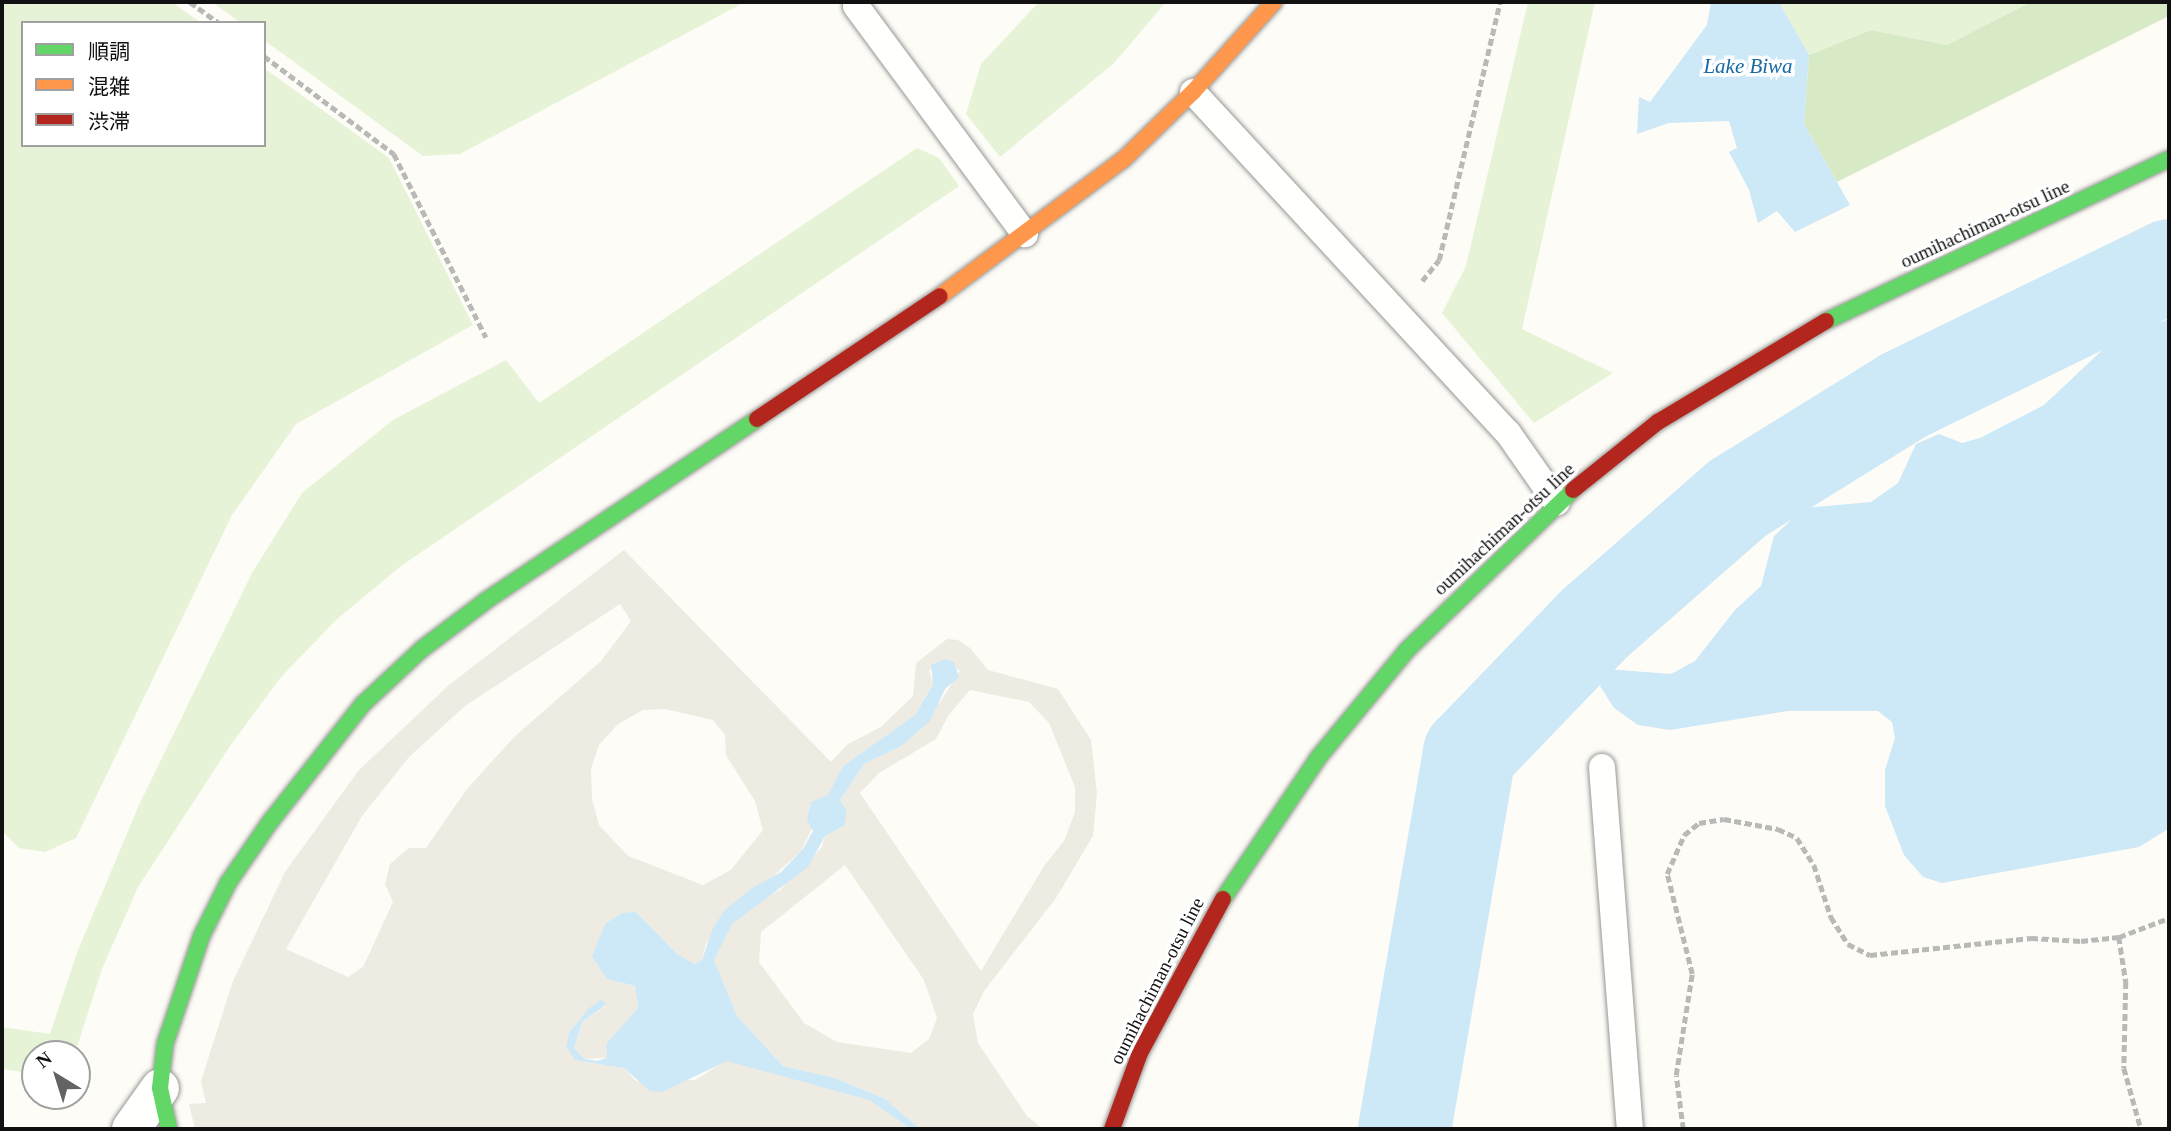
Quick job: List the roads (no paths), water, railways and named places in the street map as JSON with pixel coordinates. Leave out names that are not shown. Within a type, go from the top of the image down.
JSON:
[{"type":"street","points":[[169,1129],[160,1088],[164,1044],[180,994],[228,883],[314,761],[363,704],[422,649],[487,600],[915,313],[1125,159],[1193,92],[1274,2]]},
{"type":"street","name":"oumihachiman-otsu line","points":[[1112,1129],[1140,1053],[1213,914],[1318,758],[1407,650],[1557,503],[1658,422],[1810,328],[2169,159]]},
{"type":"street","points":[[131,1129],[160,1088]]},
{"type":"lane","points":[[856,6],[1025,234]]},
{"type":"lane","points":[[1193,92],[1508,433],[1557,503]]},
{"type":"lane","points":[[1602,767],[1630,1129]]},
{"type":"water","name":"Lake Biwa","points":[[1711,2],[1779,2],[1809,55],[1804,124],[1850,205],[1795,232],[1777,211],[1758,223],[1749,190],[1729,152],[1737,148],[1729,121],[1669,123],[1637,134],[1639,97],[1650,102],[1707,25]]},
{"type":"water","points":[[2169,319],[2168,829],[2139,847],[1942,883],[1923,877],[1904,855],[1885,806],[1885,770],[1895,738],[1892,722],[1878,711],[1788,711],[1670,730],[1638,725],[1614,708],[1600,686],[1606,669],[1671,674],[1695,661],[1735,610],[1761,586],[1774,536],[1804,508],[1871,502],[1898,483],[1916,444],[1939,434],[1962,443],[1980,438],[2044,405],[2113,340]]},
{"type":"water","points":[[945,659],[954,662],[959,677],[945,689],[930,721],[901,746],[864,764],[840,800],[847,812],[844,826],[825,836],[808,867],[732,924],[714,960],[737,1016],[783,1066],[835,1078],[885,1099],[920,1129],[911,1129],[869,1100],[727,1061],[662,1092],[650,1091],[624,1068],[575,1060],[566,1047],[569,1033],[588,1009],[602,999],[606,1005],[582,1022],[574,1048],[585,1059],[597,1061],[607,1058],[606,1044],[638,1008],[635,986],[607,979],[592,956],[605,924],[622,913],[636,912],[677,954],[695,964],[702,960],[713,928],[724,911],[752,888],[781,872],[803,849],[813,831],[807,819],[811,802],[828,795],[843,766],[915,715],[933,684],[931,665]]},
{"type":"waterway","points":[[1404,1129],[1469,753],[1593,624],[1737,498],[1903,395],[2169,265]]}]
